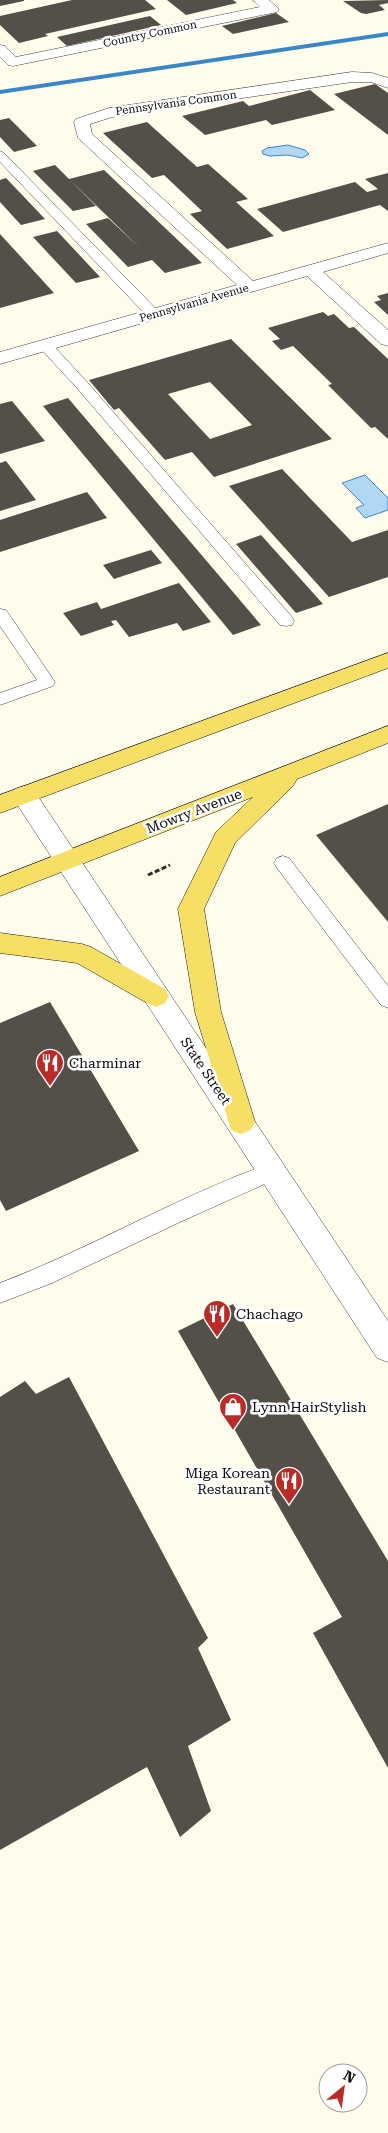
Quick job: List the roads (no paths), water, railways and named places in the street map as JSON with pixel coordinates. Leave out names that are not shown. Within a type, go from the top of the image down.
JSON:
[{"type":"main road","points":[[0,804],[388,660]]},
{"type":"main road","name":"Mowry Avenue","points":[[0,887],[388,734]]},
{"type":"main road","points":[[241,1122],[208,1012],[191,909],[225,838],[293,772]]},
{"type":"main road","points":[[0,943],[82,954],[156,996]]},
{"type":"street","name":"Country Common","points":[[0,49],[13,62],[272,9],[260,0]]},
{"type":"street","name":"Pennsylvania Common","points":[[250,288],[84,135],[82,122],[109,112],[352,77],[372,78],[388,83]]},
{"type":"street","name":"Pennsylvania Avenue","points":[[0,358],[388,248]]},
{"type":"street","points":[[310,270],[388,340]]},
{"type":"street","name":"State Street","points":[[24,795],[388,1348]]},
{"type":"lane","points":[[0,155],[154,315]]},
{"type":"lane","points":[[45,345],[82,385],[286,621]]},
{"type":"lane","points":[[0,614],[48,682],[0,699]]},
{"type":"lane","points":[[284,863],[388,1000]]},
{"type":"lane","points":[[0,1293],[44,1276],[201,1202],[272,1172]]},
{"type":"water","points":[[288,145],[305,150],[309,154],[302,158],[288,155],[270,156],[263,154],[262,151],[267,148]]},
{"type":"water","points":[[365,475],[388,498],[388,510],[365,518],[356,508],[364,505],[342,483]]},
{"type":"waterway","points":[[0,92],[388,34]]},
{"type":"place","name":"Charminar","points":[[50,1087]]},
{"type":"place","name":"Chachago","points":[[217,1338]]},
{"type":"place","name":"Lynn HairStylish","points":[[233,1431]]},
{"type":"place","name":"Miga Korean Restaurant","points":[[289,1505]]}]
